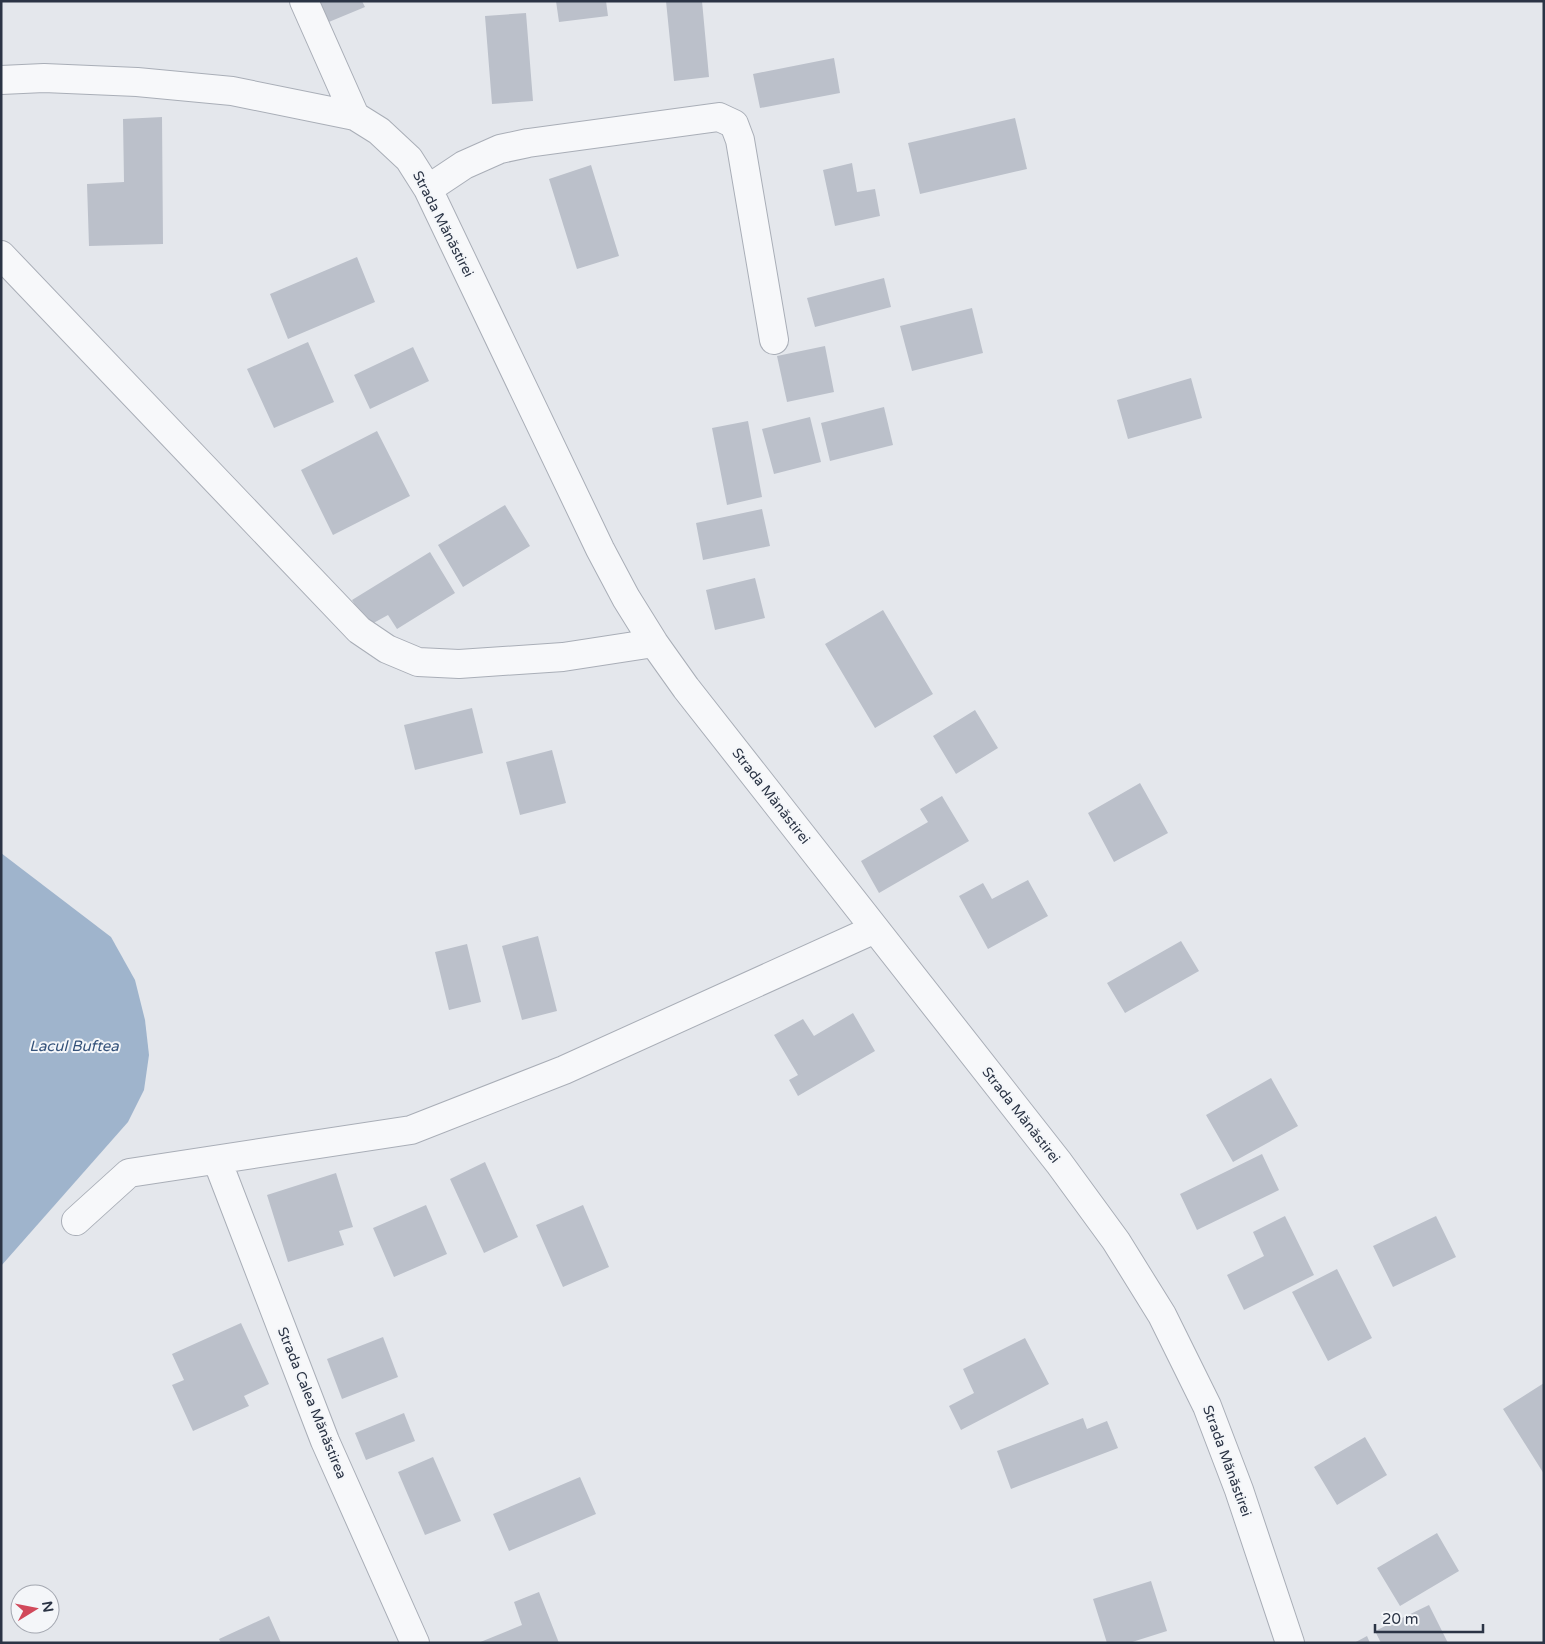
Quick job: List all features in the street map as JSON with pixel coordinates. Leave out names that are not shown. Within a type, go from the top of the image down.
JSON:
[{"type":"street","points":[[304,1],[355,116]]},
{"type":"street","name":"Strada Mănăstirei","points":[[1,80],[44,78],[137,82],[232,91],[355,116],[379,131],[409,159],[428,189],[600,549],[626,598],[654,643],[686,688],[1076,1186],[1116,1241],[1162,1315],[1207,1406],[1239,1490],[1290,1643]]},
{"type":"street","points":[[428,189],[464,165],[500,150],[528,143],[719,117],[734,124],[740,140],[774,340]]},
{"type":"street","points":[[1,255],[359,630],[387,649],[418,662],[459,664],[563,657],[654,643]]},
{"type":"street","points":[[76,1221],[129,1173],[411,1130],[564,1070],[875,929]]},
{"type":"street","name":"Strada Calea Mănăstirea","points":[[217,1160],[325,1441],[415,1643]]},
{"type":"water","name":"Lacul Buftea","points":[[1,853],[111,937],[135,980],[145,1020],[149,1055],[144,1090],[128,1122],[1,1266]]},
{"type":"building","points":[[315,1],[362,1],[365,7],[324,24]]},
{"type":"building","points":[[556,1],[606,1],[608,16],[559,22]]},
{"type":"building","points":[[666,1],[702,1],[709,77],[674,81]]},
{"type":"building","points":[[526,13],[533,101],[492,104],[485,16]]},
{"type":"building","points":[[834,58],[840,93],[760,108],[753,74]]},
{"type":"building","points":[[162,117],[163,244],[89,246],[87,184],[124,182],[123,119]]},
{"type":"building","points":[[1015,118],[1027,169],[920,194],[908,143]]},
{"type":"building","points":[[852,163],[857,192],[875,189],[880,216],[835,226],[823,170]]},
{"type":"building","points":[[591,165],[619,256],[577,269],[549,179]]},
{"type":"building","points":[[357,257],[375,302],[288,339],[270,294]]},
{"type":"building","points":[[884,278],[891,307],[815,327],[807,298]]},
{"type":"building","points":[[972,308],[983,353],[912,371],[900,326]]},
{"type":"building","points":[[308,342],[334,402],[274,428],[247,369]]},
{"type":"building","points":[[825,346],[834,392],[787,402],[777,356]]},
{"type":"building","points":[[413,347],[429,381],[370,409],[354,375]]},
{"type":"building","points":[[1191,378],[1202,418],[1128,439],[1117,400]]},
{"type":"building","points":[[884,407],[893,445],[830,461],[821,423]]},
{"type":"building","points":[[810,417],[821,462],[774,474],[762,429]]},
{"type":"building","points":[[748,421],[762,497],[727,505],[712,428]]},
{"type":"building","points":[[377,431],[410,496],[333,535],[301,470]]},
{"type":"building","points":[[505,505],[530,546],[463,587],[438,545]]},
{"type":"building","points":[[762,509],[770,546],[703,560],[696,523]]},
{"type":"building","points":[[430,552],[455,593],[397,629],[388,615],[368,626],[352,600]]},
{"type":"building","points":[[755,578],[765,618],[715,630],[706,590]]},
{"type":"building","points":[[883,610],[933,694],[875,728],[825,644]]},
{"type":"building","points":[[472,708],[483,753],[415,770],[404,725]]},
{"type":"building","points":[[975,710],[998,748],[956,774],[933,736]]},
{"type":"building","points":[[552,750],[566,803],[520,815],[506,762]]},
{"type":"building","points":[[1140,783],[1168,833],[1114,862],[1088,813]]},
{"type":"building","points":[[942,796],[969,841],[879,893],[861,861],[928,822],[920,809]]},
{"type":"building","points":[[1028,880],[1048,916],[988,949],[959,896],[983,883],[992,899]]},
{"type":"building","points":[[538,936],[557,1011],[522,1020],[502,946]]},
{"type":"building","points":[[1181,941],[1199,971],[1125,1013],[1107,983]]},
{"type":"building","points":[[467,944],[481,1002],[449,1010],[435,952]]},
{"type":"building","points":[[853,1013],[875,1051],[798,1096],[789,1080],[798,1075],[774,1035],[803,1019],[814,1036]]},
{"type":"building","points":[[1271,1078],[1298,1126],[1233,1162],[1206,1115]]},
{"type":"building","points":[[1262,1154],[1279,1190],[1197,1230],[1180,1194]]},
{"type":"building","points":[[485,1162],[518,1237],[484,1253],[450,1179]]},
{"type":"building","points":[[336,1173],[353,1227],[339,1231],[344,1245],[288,1262],[267,1195]]},
{"type":"building","points":[[426,1205],[447,1254],[394,1277],[373,1228]]},
{"type":"building","points":[[583,1205],[609,1267],[563,1287],[536,1225]]},
{"type":"building","points":[[1285,1216],[1314,1275],[1244,1310],[1227,1275],[1264,1256],[1253,1232]]},
{"type":"building","points":[[1436,1216],[1456,1257],[1393,1287],[1373,1246]]},
{"type":"building","points":[[1337,1269],[1372,1338],[1328,1361],[1292,1292]]},
{"type":"building","points":[[241,1323],[269,1384],[244,1396],[249,1406],[193,1431],[172,1385],[184,1380],[172,1354]]},
{"type":"building","points":[[383,1337],[398,1377],[342,1399],[327,1359]]},
{"type":"building","points":[[1025,1338],[1049,1384],[961,1430],[949,1406],[974,1393],[963,1369]]},
{"type":"building","points":[[1544,1383],[1544,1474],[1503,1409]]},
{"type":"building","points":[[404,1413],[415,1441],[366,1460],[355,1433]]},
{"type":"building","points":[[1083,1418],[1087,1429],[1107,1421],[1118,1448],[1011,1489],[997,1451]]},
{"type":"building","points":[[1365,1437],[1387,1475],[1337,1505],[1314,1467]]},
{"type":"building","points":[[433,1457],[461,1521],[425,1535],[398,1472]]},
{"type":"building","points":[[580,1477],[596,1514],[509,1551],[493,1514]]},
{"type":"building","points":[[1437,1533],[1459,1571],[1400,1606],[1377,1568]]},
{"type":"building","points":[[1151,1581],[1167,1631],[1129,1643],[1107,1643],[1093,1599]]},
{"type":"building","points":[[539,1592],[559,1643],[478,1643],[522,1625],[514,1602]]},
{"type":"building","points":[[1429,1605],[1448,1643],[1381,1643],[1375,1631]]},
{"type":"building","points":[[269,1616],[281,1643],[221,1643],[219,1639]]},
{"type":"building","points":[[1367,1636],[1370,1643],[1354,1643]]}]
